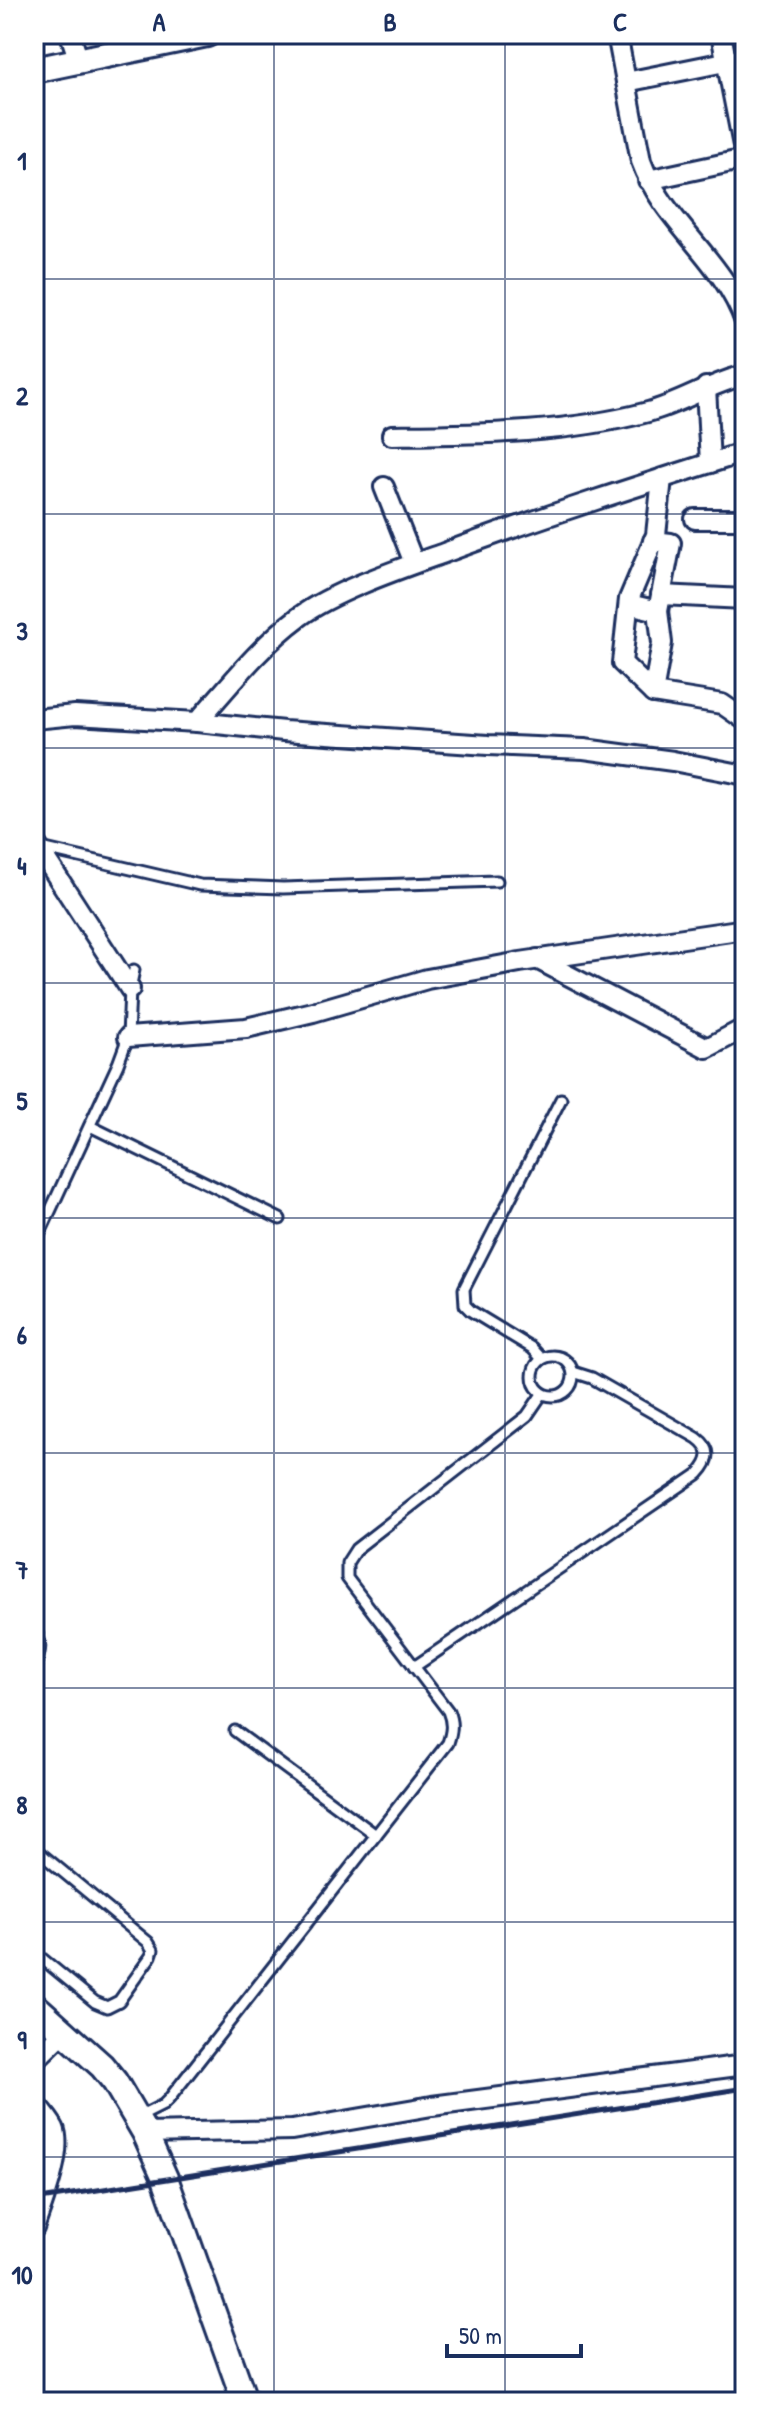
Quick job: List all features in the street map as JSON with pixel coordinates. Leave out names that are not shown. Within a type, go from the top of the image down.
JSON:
[{"type":"main road","points":[[34,70],[207,34]]},
{"type":"main road","points":[[34,2005],[102,2066],[141,2125],[165,2178],[245,2402]]},
{"type":"street","points":[[70,34],[79,61]]},
{"type":"street","points":[[617,34],[641,161],[648,180],[715,268],[745,322]]},
{"type":"street","points":[[648,180],[745,158],[736,60],[721,34]]},
{"type":"street","points":[[626,82],[736,60]]},
{"type":"street","points":[[392,435],[473,434],[594,423],[660,408],[706,387],[745,375]]},
{"type":"street","points":[[706,387],[710,463]]},
{"type":"street","points":[[197,722],[277,635],[302,615],[332,599],[414,563],[559,510],[745,452]]},
{"type":"street","points":[[662,478],[653,541],[629,604],[622,663],[653,693],[722,704],[745,720]]},
{"type":"street","points":[[384,487],[414,563]]},
{"type":"street","points":[[695,519],[745,519]]},
{"type":"street","points":[[653,541],[671,543],[659,603],[662,643],[653,693]]},
{"type":"street","points":[[629,604],[745,599]]},
{"type":"street","points":[[34,719],[75,715],[584,749],[745,775]]},
{"type":"street","points":[[36,844],[130,989]]},
{"type":"street","points":[[128,1037],[246,1028],[427,979],[537,959],[745,929]]},
{"type":"street","points":[[537,959],[707,1048],[745,1028]]},
{"type":"street","points":[[34,2061],[65,2031]]},
{"type":"street","points":[[141,2125],[292,2130],[432,2106],[745,2065]]},
{"type":"street","points":[[34,2102],[53,2127],[57,2144],[45,2198],[34,2228]]},
{"type":"lane","points":[[36,844],[200,885],[283,888],[497,881]]},
{"type":"lane","points":[[34,1246],[128,1037],[134,970]]},
{"type":"lane","points":[[542,1359],[532,1348],[471,1311],[463,1297],[464,1289],[561,1099]]},
{"type":"lane","points":[[90,1126],[280,1219]]},
{"type":"lane","points":[[561,1358],[570,1366],[573,1379],[567,1391],[556,1396],[537,1390],[534,1370],[542,1359],[561,1358]]},
{"type":"lane","points":[[414,1667],[707,1465],[709,1453],[705,1444],[697,1438],[592,1378],[573,1372]]},
{"type":"lane","points":[[141,2125],[169,2099],[448,1743],[452,1733],[453,1721],[448,1711],[347,1578],[347,1563],[356,1549],[527,1416],[542,1394]]},
{"type":"lane","points":[[34,1627],[41,1643],[35,1666]]},
{"type":"lane","points":[[235,1731],[376,1835]]},
{"type":"lane","points":[[34,1848],[148,1942],[153,1950],[119,2001],[107,2007],[95,2002],[34,1952]]},
{"type":"railway","points":[[34,2200],[745,2088]]}]
